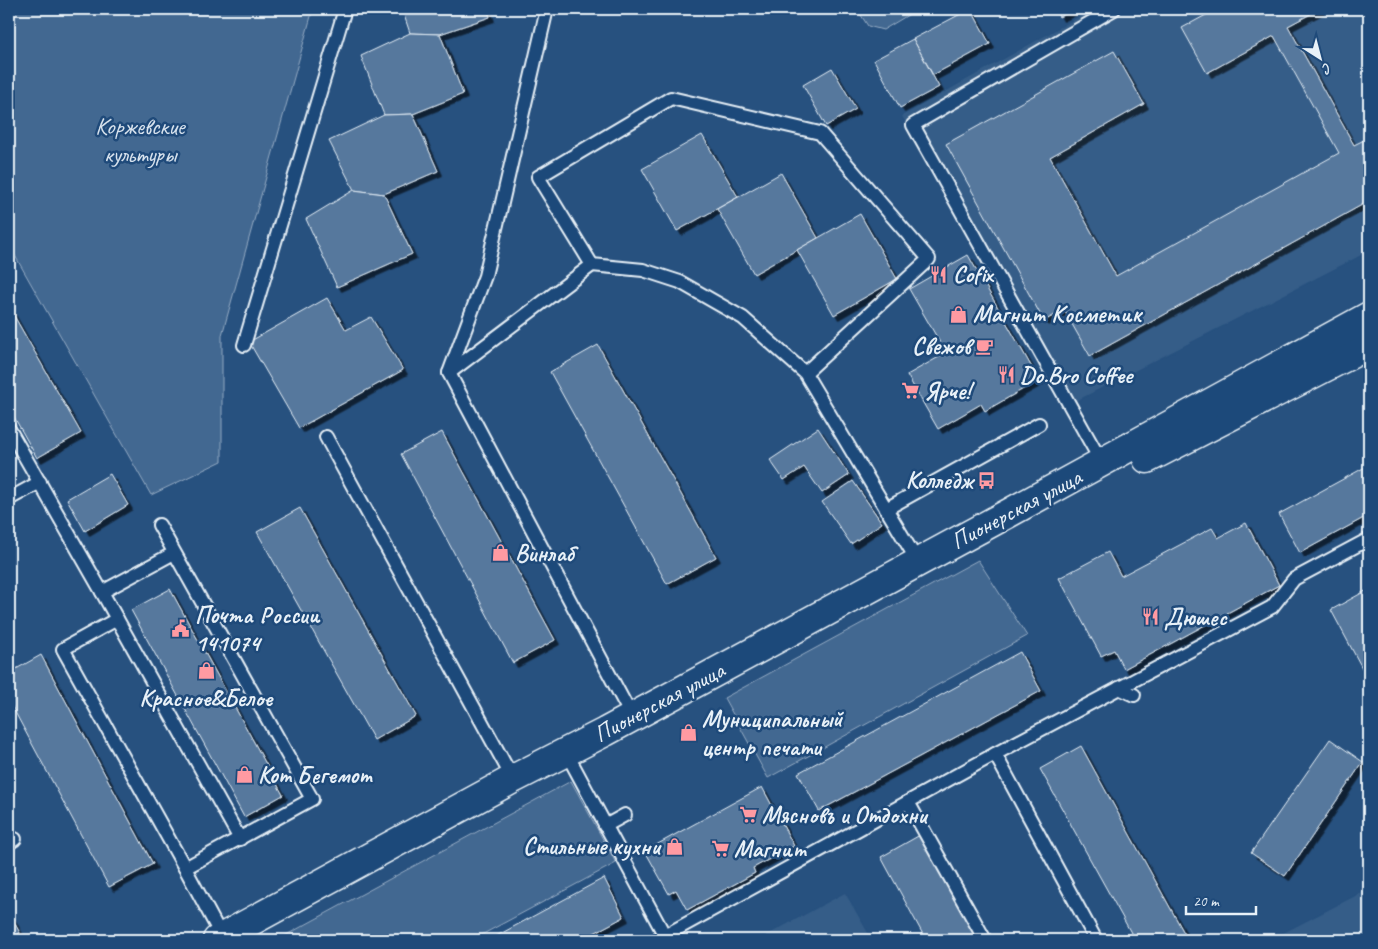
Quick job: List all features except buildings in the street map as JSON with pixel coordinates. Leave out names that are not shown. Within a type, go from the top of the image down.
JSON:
[{"type":"main road","name":"Пионерская улица","points":[[220,939],[513,779],[632,717],[1102,463],[1369,316]]},
{"type":"main road","name":"Пионерская улица","points":[[1102,463],[1138,463],[1369,345]]},
{"type":"lane","points":[[244,345],[345,9]]},
{"type":"lane","points":[[547,9],[484,276],[449,373],[632,717]]},
{"type":"lane","points":[[1102,463],[914,125],[1114,9]]},
{"type":"lane","points":[[592,266],[538,177],[671,98],[820,133],[929,259],[805,372]]},
{"type":"lane","points":[[449,373],[592,266],[643,270],[680,282],[743,318],[805,372],[918,562]]},
{"type":"lane","points":[[886,509],[1039,424]]},
{"type":"lane","points":[[9,429],[240,839]]},
{"type":"lane","points":[[326,437],[513,779]]},
{"type":"lane","points":[[9,499],[40,482]]},
{"type":"lane","points":[[159,525],[312,799],[185,868]]},
{"type":"lane","points":[[566,752],[661,938],[995,754],[1272,607],[1294,579],[1368,543]]},
{"type":"lane","points":[[102,592],[174,553]]},
{"type":"lane","points":[[117,619],[63,650],[185,868],[220,939]]},
{"type":"lane","points":[[1120,688],[1134,695]]},
{"type":"lane","points":[[995,754],[1096,940]]},
{"type":"lane","points":[[908,802],[985,940]]},
{"type":"lane","points":[[605,826],[624,815]]},
{"type":"shaded area","points":[[1093,9],[1369,9],[1369,251],[1062,408],[902,116]]},
{"type":"shaded area","points":[[1369,889],[1369,940],[1270,940]]},
{"type":"shaded area","points":[[845,893],[872,940],[758,940]]},
{"type":"green space","name":"Коржевские культуры","points":[[9,9],[313,9],[222,335],[222,461],[151,495],[9,245]]},
{"type":"green space","points":[[857,9],[918,9],[883,30],[868,26]]},
{"type":"green space","points":[[978,560],[1027,636],[768,778],[724,698]]},
{"type":"green space","points":[[571,781],[616,863],[472,940],[277,940]]},
{"type":"place","name":"Cofix","points":[[939,274]]},
{"type":"place","name":"Магнит Косметик","points":[[959,314]]},
{"type":"place","name":"Свежов","points":[[985,346]]},
{"type":"place","name":"Do.Bro Coffee","points":[[1006,375]]},
{"type":"place","name":"Ярче!","points":[[910,391]]},
{"type":"place","name":"Колледж","points":[[987,480]]},
{"type":"place","name":"Винлаб","points":[[501,553]]},
{"type":"place","name":"Дюшес","points":[[1150,617]]},
{"type":"place","name":"Почта России 141074","points":[[181,629]]},
{"type":"place","name":"Красное&Белое","points":[[206,671]]},
{"type":"place","name":"Муниципальный центр печати","points":[[688,733]]},
{"type":"place","name":"Кот Бегемот","points":[[244,775]]},
{"type":"place","name":"Мясновъ и Отдохни","points":[[748,815]]},
{"type":"place","name":"Стильные кухни","points":[[674,846]]},
{"type":"place","name":"Магнит","points":[[720,849]]}]
